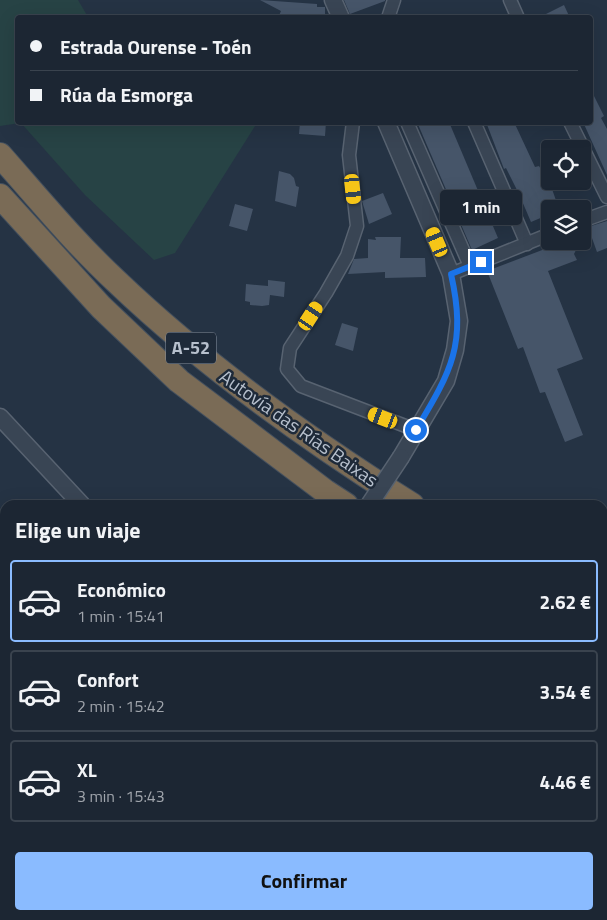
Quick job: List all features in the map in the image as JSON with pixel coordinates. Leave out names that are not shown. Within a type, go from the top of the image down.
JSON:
[{"type":"highway","name":"Autovía das Rías Baixas","points":[[0,155],[72,237],[116,281],[210,364],[266,408],[404,500]]},
{"type":"highway","name":"Autovía das Rías Baixas","points":[[0,196],[101,307],[179,381],[338,500]]},
{"type":"street","points":[[333,0],[340,15]]},
{"type":"street","points":[[389,15],[394,0]]},
{"type":"street","points":[[510,0],[517,15]]},
{"type":"street","points":[[353,125],[349,155],[356,226],[346,256],[326,294],[290,348],[287,369],[301,386],[416,430]]},
{"type":"street","points":[[372,500],[401,457],[446,381],[456,350],[458,321],[451,274],[387,125]]},
{"type":"street","points":[[409,125],[470,266]]},
{"type":"street","points":[[475,125],[527,244]]},
{"type":"street","points":[[571,125],[607,197]]},
{"type":"street","points":[[591,218],[607,212]]},
{"type":"street","points":[[430,226],[449,218]]},
{"type":"street","points":[[451,274],[541,238]]},
{"type":"street","points":[[0,417],[77,500]]},
{"type":"green space","points":[[0,0],[78,0],[87,15],[15,15],[15,124],[0,126]]},
{"type":"green space","points":[[23,125],[256,125],[175,253],[154,260],[85,195]]},
{"type":"building","points":[[260,0],[317,4],[317,7],[325,7],[325,15],[279,15],[281,11]]},
{"type":"building","points":[[344,0],[385,0],[385,1],[350,14]]},
{"type":"building","points":[[564,5],[569,15],[544,15]]},
{"type":"building","points":[[593,94],[604,116],[601,118],[607,129],[607,175],[584,125],[593,125]]},
{"type":"building","points":[[300,125],[326,125],[325,136],[299,134]]},
{"type":"building","points":[[418,125],[450,125],[498,238],[472,250]]},
{"type":"building","points":[[487,125],[515,125],[535,167],[539,166],[541,170],[541,190],[552,190],[556,200],[541,200],[541,218],[531,222],[506,168],[504,169]]},
{"type":"building","points":[[279,171],[290,174],[294,178],[296,186],[299,187],[296,207],[275,201]]},
{"type":"building","points":[[383,193],[392,214],[369,224],[362,201]]},
{"type":"building","points":[[235,204],[253,209],[247,231],[229,226]]},
{"type":"building","points":[[607,221],[607,248],[597,252],[591,235],[591,226]]},
{"type":"building","points":[[375,237],[401,237],[400,258],[425,258],[426,277],[385,278],[385,272],[348,274],[354,259],[368,258],[368,239],[376,240]]},
{"type":"building","points":[[542,250],[576,250],[574,254],[577,260],[548,271],[583,359],[557,369],[583,435],[565,442],[545,392],[540,393],[523,347],[518,349],[487,271]]},
{"type":"building","points":[[268,280],[285,282],[284,297],[270,295],[269,305],[262,306],[250,305],[250,302],[245,301],[246,284],[268,286]]},
{"type":"building","points":[[342,323],[358,328],[353,351],[335,345]]},
{"type":"route","points":[[416,430],[446,381],[456,350],[458,321],[451,274],[481,262]]}]
